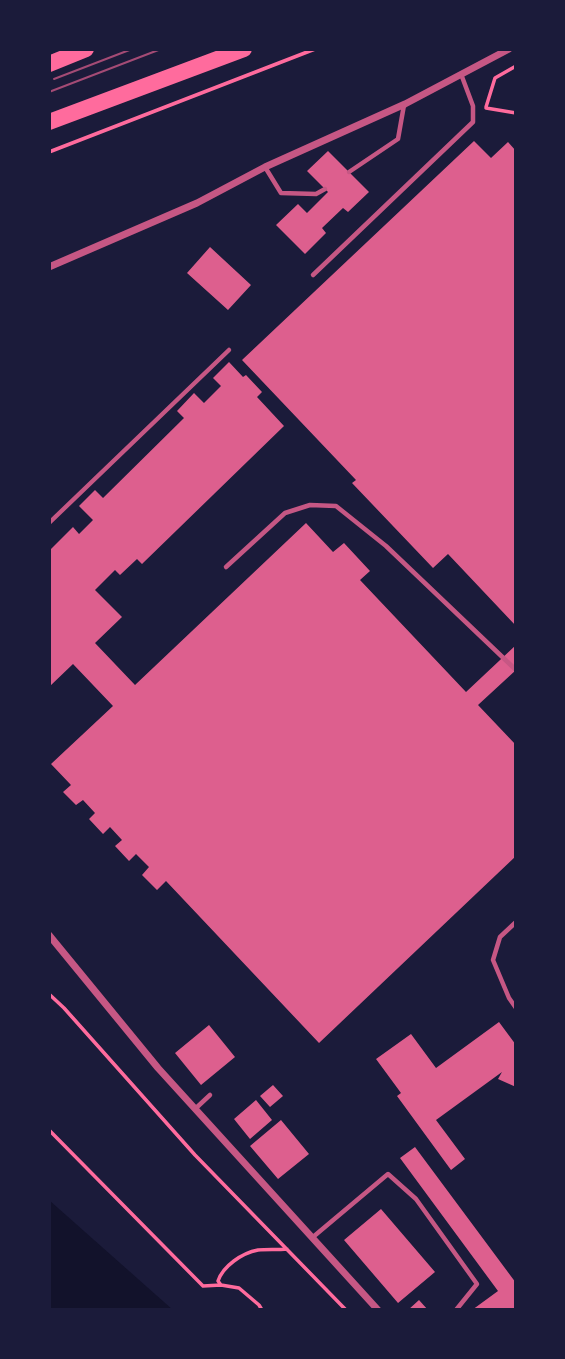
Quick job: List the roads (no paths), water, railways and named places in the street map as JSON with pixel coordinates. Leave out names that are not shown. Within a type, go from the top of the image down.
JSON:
[{"type":"main road","points":[[49,64],[86,49]]},
{"type":"main road","points":[[49,122],[244,49]]},
{"type":"street","points":[[49,267],[197,203],[265,167],[405,104],[509,49]]},
{"type":"street","points":[[49,936],[195,1109],[378,1310]]},
{"type":"lane","points":[[313,275],[473,122],[473,106],[460,74]]},
{"type":"lane","points":[[349,172],[398,139],[405,104]]},
{"type":"lane","points":[[265,167],[281,193],[316,194],[324,189]]},
{"type":"lane","points":[[49,523],[229,350]]},
{"type":"lane","points":[[226,567],[285,513],[310,505],[336,506],[386,546],[516,670]]},
{"type":"lane","points":[[516,922],[500,937],[493,960],[516,1008]]},
{"type":"lane","points":[[195,1109],[210,1095]]},
{"type":"lane","points":[[312,1238],[388,1174],[416,1199],[477,1284],[456,1310]]},
{"type":"tram line","points":[[54,79],[132,49]]},
{"type":"tram line","points":[[49,92],[161,49]]}]
